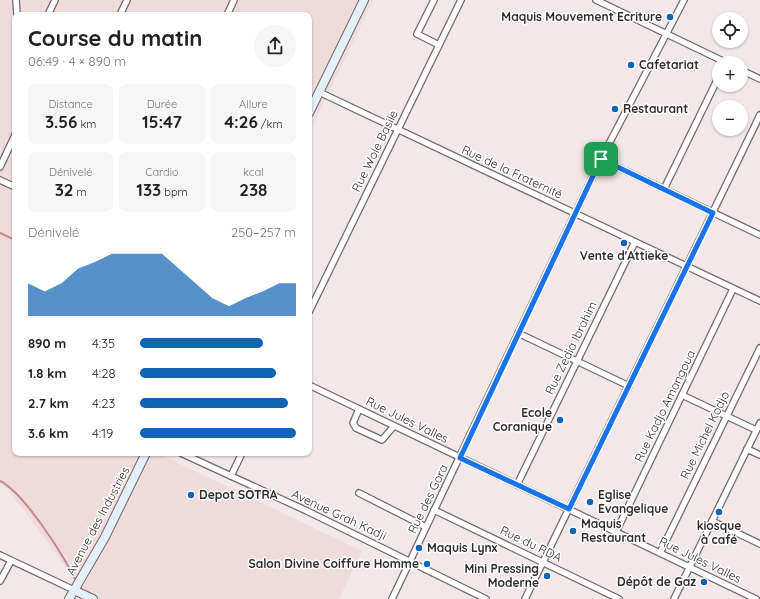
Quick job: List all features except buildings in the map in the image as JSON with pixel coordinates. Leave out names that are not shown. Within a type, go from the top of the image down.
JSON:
[{"type":"street","points":[[16,0],[17,12]]},
{"type":"street","points":[[49,12],[55,0]]},
{"type":"street","points":[[121,12],[127,0]]},
{"type":"street","points":[[228,12],[234,0]]},
{"type":"street","points":[[312,107],[364,0]]},
{"type":"street","points":[[434,0],[417,34],[439,45]]},
{"type":"street","name":"Rue Wole Basile","points":[[312,306],[461,0]]},
{"type":"street","points":[[596,0],[712,56]]},
{"type":"street","name":"Rue des Gora","points":[[392,599],[601,159],[684,0]]},
{"type":"street","points":[[748,73],[760,79]]},
{"type":"street","points":[[664,189],[712,90]]},
{"type":"street","name":"Rue de la Fraternité","points":[[319,92],[760,301]]},
{"type":"street","points":[[525,599],[760,115]]},
{"type":"street","points":[[0,167],[12,141]]},
{"type":"street","points":[[601,159],[760,236]]},
{"type":"street","points":[[0,180],[12,186]]},
{"type":"street","name":"Rue Zedia Ibrahim","points":[[517,485],[635,242]]},
{"type":"street","name":"Rue Kadjo Amangoua","points":[[616,532],[734,289]]},
{"type":"street","points":[[518,333],[628,386]]},
{"type":"street","name":"Rue Michel Kodjo","points":[[660,553],[760,348]]},
{"type":"street","name":"Rue Jules Valles","points":[[312,386],[756,599]]},
{"type":"street","points":[[682,395],[756,430]]},
{"type":"street","points":[[359,409],[353,423],[356,428],[382,440],[394,426]]},
{"type":"street","points":[[674,599],[760,423]]},
{"type":"street","points":[[747,449],[760,455]]},
{"type":"street","name":"Avenue des Industries","points":[[69,599],[105,537],[145,456]]},
{"type":"street","name":"Avenue Grah Kadji","points":[[188,456],[410,561],[486,599]]},
{"type":"street","points":[[231,476],[241,456]]},
{"type":"street","points":[[359,493],[426,527]]},
{"type":"street","name":"Rue du RDA","points":[[434,510],[619,599]]},
{"type":"street","points":[[712,521],[760,544]]},
{"type":"street","points":[[0,555],[93,599]]},
{"type":"street","points":[[0,581],[11,561]]},
{"type":"shaded area","points":[[0,0],[373,0],[312,127],[312,12],[12,12],[12,456],[163,456],[362,551],[339,599],[81,599],[65,566],[8,489],[0,484]]},
{"type":"waterway","points":[[0,233],[12,239]]},
{"type":"waterway","points":[[0,481],[10,488],[31,510],[61,554],[75,579]]},
{"type":"place","name":"Maquis Mouvement Ecriture","points":[[670,17]]},
{"type":"place","name":"Cafetariat","points":[[631,65]]},
{"type":"place","name":"Restaurant","points":[[615,109]]},
{"type":"place","name":"Vente d'Attieke","points":[[624,243]]},
{"type":"place","name":"Ecole Coranique","points":[[560,420]]},
{"type":"place","name":"Depot SOTRA","points":[[191,495]]},
{"type":"place","name":"Eglise Evangelique","points":[[590,502]]},
{"type":"place","name":"kiosque à café","points":[[719,512]]},
{"type":"place","name":"Maquis Restaurant","points":[[573,531]]},
{"type":"place","name":"Maquis Lynx","points":[[419,548]]},
{"type":"place","name":"Salon Divine Coiffure Homme","points":[[427,564]]},
{"type":"place","name":"Mini Pressing Moderne","points":[[547,576]]},
{"type":"place","name":"Dépôt de Gaz","points":[[704,582]]},
{"type":"route","points":[[601,159],[713,213],[569,509],[460,458],[601,159]]}]
